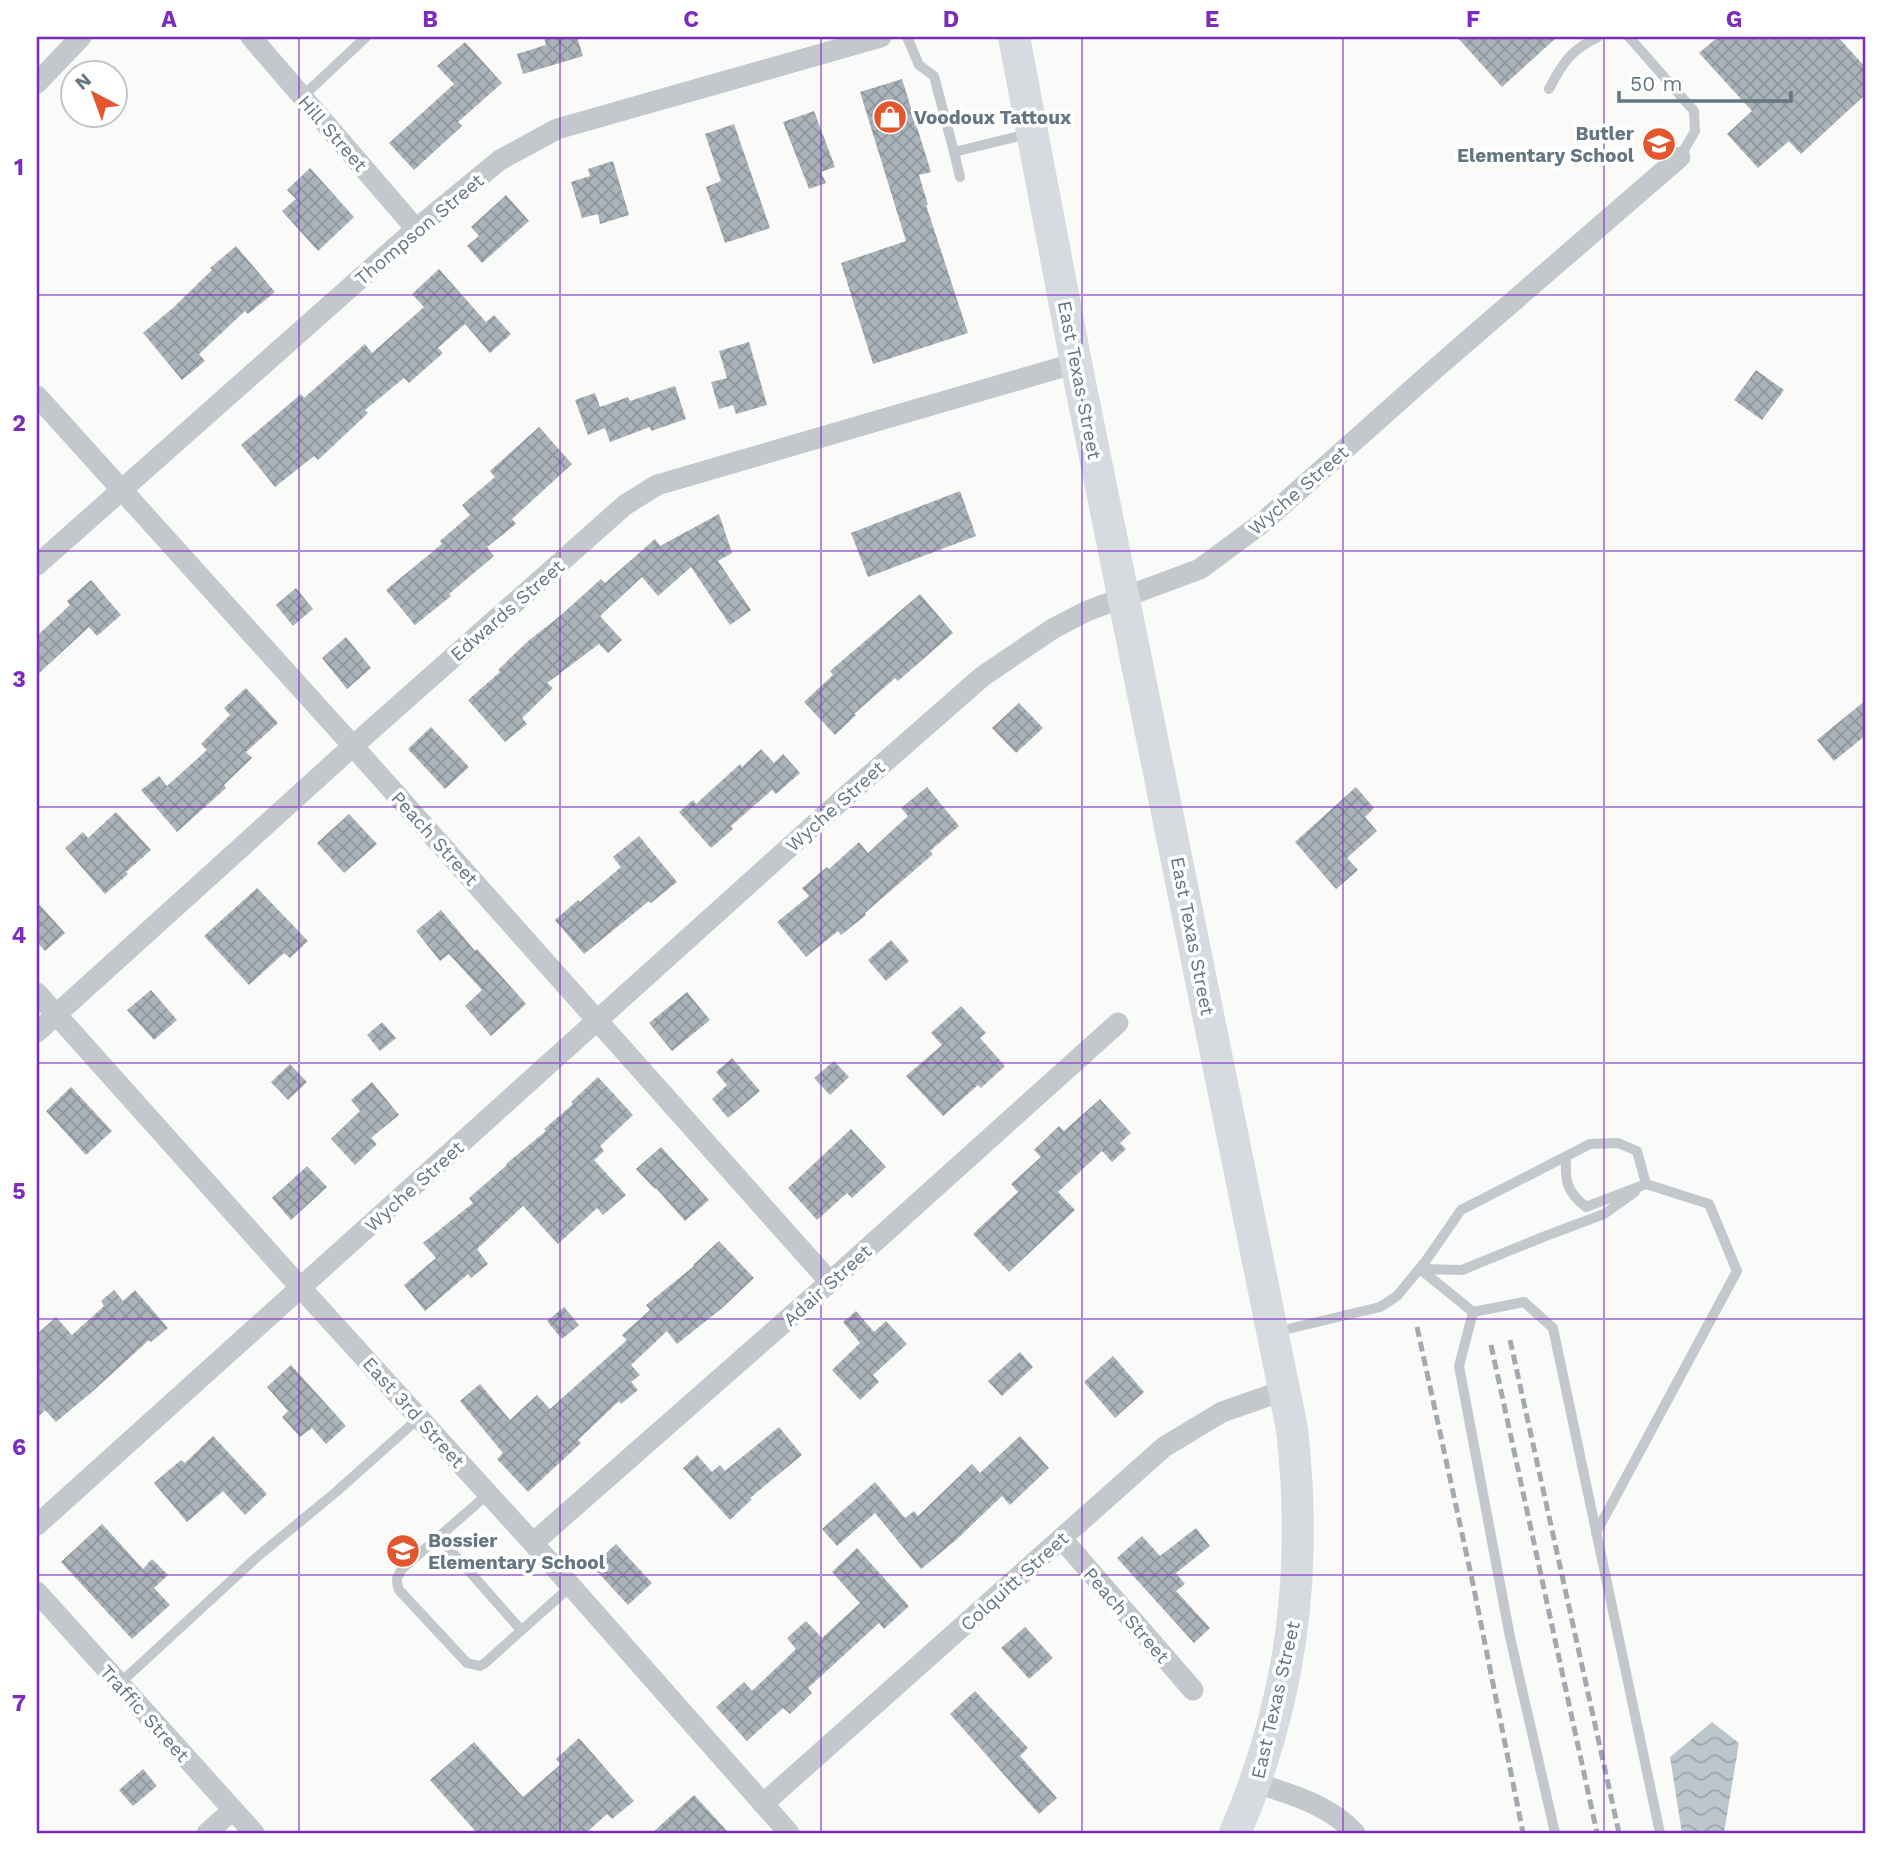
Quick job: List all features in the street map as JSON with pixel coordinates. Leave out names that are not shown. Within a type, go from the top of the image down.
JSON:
[{"type":"main road","name":"East Texas Street","points":[[1014,37],[1076,363],[1292,1429],[1299,1519],[1295,1610],[1289,1654],[1256,1783],[1235,1833]]},
{"type":"street","points":[[37,83],[81,37]]},
{"type":"street","name":"Hill Street","points":[[251,37],[416,229]]},
{"type":"street","name":"Thompson Street","points":[[37,565],[416,229],[500,160],[557,129],[881,37]]},
{"type":"street","name":"Wyche Street","points":[[37,1525],[983,676],[1054,628],[1087,611],[1200,569],[1262,523],[1680,157]]},
{"type":"street","name":"Edwards Street","points":[[37,1032],[625,505],[657,485],[1076,363]]},
{"type":"street","name":"Peach Street","points":[[37,396],[830,1282]]},
{"type":"street","name":"East 3rd Street","points":[[37,993],[533,1543],[789,1833]]},
{"type":"street","name":"Adair Street","points":[[533,1543],[830,1282],[1118,1023]]},
{"type":"street","name":"Colquitt Street","points":[[763,1804],[1164,1447],[1222,1412],[1285,1390]]},
{"type":"street","name":"Peach Street","points":[[1062,1539],[1193,1690]]},
{"type":"street","name":"Traffic Street","points":[[37,1592],[254,1833]]},
{"type":"street","points":[[1256,1783],[1324,1807],[1345,1822],[1354,1833]]},
{"type":"street","points":[[206,1833],[233,1810]]},
{"type":"lane","points":[[302,97],[366,37]]},
{"type":"lane","points":[[907,37],[919,65],[934,76],[960,177]]},
{"type":"lane","points":[[1549,89],[1560,67],[1579,46],[1598,37]]},
{"type":"lane","points":[[1629,37],[1693,111],[1695,131],[1680,157]]},
{"type":"lane","points":[[954,152],[1032,133]]},
{"type":"lane","points":[[1273,1332],[1380,1307],[1397,1296],[1420,1269],[1461,1210],[1590,1144],[1618,1143],[1637,1151],[1646,1184]]},
{"type":"lane","points":[[1566,1157],[1565,1178],[1573,1197],[1586,1207],[1646,1184],[1709,1204],[1737,1271],[1597,1533]]},
{"type":"lane","points":[[1420,1269],[1462,1270],[1604,1214],[1646,1184]]},
{"type":"lane","points":[[1420,1269],[1473,1312]]},
{"type":"lane","points":[[1473,1312],[1524,1302],[1553,1328],[1660,1833]]},
{"type":"lane","points":[[1473,1312],[1459,1366],[1510,1637],[1555,1833]]},
{"type":"lane","points":[[119,1684],[257,1558],[337,1492],[419,1418]]},
{"type":"lane","points":[[488,1494],[397,1575],[399,1590],[467,1663],[480,1666],[571,1586]]},
{"type":"lane","points":[[439,1537],[521,1630]]},
{"type":"water","points":[[1712,1722],[1739,1743],[1724,1833],[1682,1833],[1670,1757]]},
{"type":"building","points":[[544,37],[577,37],[583,56],[523,74],[517,54],[546,45]]},
{"type":"building","points":[[1457,37],[1557,37],[1502,87]]},
{"type":"building","points":[[1718,37],[1838,37],[1866,68],[1866,94],[1801,154],[1789,141],[1758,168],[1727,134],[1752,111],[1699,53]]},
{"type":"building","points":[[465,42],[502,83],[458,122],[462,126],[414,170],[389,143],[454,84],[437,66]]},
{"type":"building","points":[[902,79],[931,172],[919,175],[926,205],[968,333],[873,364],[841,263],[906,241],[860,92]]},
{"type":"building","points":[[814,111],[835,167],[821,172],[826,183],[809,189],[783,122]]},
{"type":"building","points":[[734,124],[770,228],[725,243],[706,187],[721,181],[705,134]]},
{"type":"building","points":[[613,161],[629,215],[600,224],[598,214],[582,218],[571,182],[590,176],[588,169]]},
{"type":"building","points":[[310,168],[354,217],[318,251],[282,211],[296,199],[287,190]]},
{"type":"building","points":[[506,195],[529,221],[482,263],[467,246],[479,236],[471,227]]},
{"type":"building","points":[[236,246],[275,292],[248,314],[245,311],[199,354],[205,361],[182,380],[143,333],[174,307],[212,270],[210,268]]},
{"type":"building","points":[[439,269],[486,322],[494,315],[511,334],[490,353],[465,324],[438,348],[443,353],[409,383],[404,378],[365,410],[368,413],[318,460],[314,456],[275,487],[241,445],[301,394],[304,398],[365,344],[372,353],[424,307],[412,294]]},
{"type":"building","points":[[749,342],[767,405],[736,414],[733,405],[719,409],[711,382],[727,378],[719,351]]},
{"type":"building","points":[[1756,370],[1784,390],[1762,420],[1734,400]]},
{"type":"building","points":[[675,386],[686,419],[651,431],[650,427],[610,442],[605,428],[588,435],[575,400],[595,393],[600,407],[628,397],[630,401]]},
{"type":"building","points":[[539,427],[572,464],[512,519],[516,524],[487,547],[494,556],[415,625],[386,590],[442,544],[440,541],[470,515],[462,505],[495,477],[490,471]]},
{"type":"building","points":[[960,491],[976,536],[868,577],[851,533]]},
{"type":"building","points":[[719,514],[732,553],[718,561],[751,610],[730,625],[691,567],[658,596],[642,577],[600,616],[622,640],[608,653],[599,644],[547,683],[553,688],[522,718],[527,724],[505,742],[468,700],[500,672],[498,670],[527,642],[601,579],[605,583],[655,539],[660,546]]},
{"type":"building","points":[[91,580],[121,615],[97,636],[89,627],[37,675],[37,636],[70,605],[67,601]]},
{"type":"building","points":[[296,588],[313,609],[293,626],[276,605]]},
{"type":"building","points":[[920,594],[953,633],[898,681],[895,678],[854,714],[856,715],[835,735],[804,702],[833,675],[830,671]]},
{"type":"building","points":[[346,637],[371,668],[347,689],[322,658]]},
{"type":"building","points":[[246,688],[278,723],[246,752],[252,758],[224,785],[226,788],[177,832],[141,790],[159,776],[167,786],[207,750],[201,744],[230,715],[224,708]]},
{"type":"building","points":[[1866,700],[1866,735],[1834,761],[1817,740]]},
{"type":"building","points":[[1019,703],[1043,728],[1016,753],[992,728]]},
{"type":"building","points":[[431,727],[469,767],[445,789],[408,749]]},
{"type":"building","points":[[761,749],[774,763],[783,754],[800,773],[776,794],[772,790],[731,826],[733,829],[711,848],[679,812],[693,800],[696,804],[740,764],[742,767]]},
{"type":"building","points":[[927,787],[959,826],[930,851],[933,854],[865,913],[866,915],[841,935],[838,931],[806,957],[777,922],[809,896],[802,888],[827,867],[829,869],[859,842],[868,853],[908,816],[901,808]]},
{"type":"building","points":[[1356,787],[1374,808],[1365,817],[1377,831],[1347,858],[1358,870],[1336,889],[1295,842]]},
{"type":"building","points":[[116,812],[151,850],[105,894],[65,848],[83,832],[88,838]]},
{"type":"building","points":[[349,814],[377,844],[344,873],[317,843]]},
{"type":"building","points":[[639,836],[677,882],[651,903],[649,901],[584,954],[555,920],[621,867],[613,857]]},
{"type":"building","points":[[257,888],[308,941],[290,958],[284,953],[249,985],[204,936]]},
{"type":"building","points":[[37,902],[65,933],[45,951],[37,942]]},
{"type":"building","points":[[441,910],[475,951],[477,949],[526,1004],[491,1036],[465,1006],[482,990],[449,954],[440,961],[416,931]]},
{"type":"building","points":[[891,940],[909,961],[886,981],[868,960]]},
{"type":"building","points":[[151,990],[177,1020],[154,1040],[127,1010]]},
{"type":"building","points":[[687,992],[710,1020],[672,1051],[649,1023]]},
{"type":"building","points":[[961,1006],[986,1033],[980,1038],[1005,1066],[981,1088],[978,1085],[943,1116],[906,1076],[942,1045],[931,1033]]},
{"type":"building","points":[[382,1022],[396,1038],[380,1051],[367,1035]]},
{"type":"building","points":[[732,1058],[760,1091],[728,1118],[712,1099],[727,1085],[716,1072]]},
{"type":"building","points":[[834,1061],[849,1077],[830,1095],[814,1078]]},
{"type":"building","points":[[290,1064],[307,1082],[288,1100],[271,1082]]},
{"type":"building","points":[[598,1077],[633,1115],[600,1146],[604,1151],[594,1160],[626,1195],[603,1215],[597,1208],[558,1244],[523,1206],[477,1249],[488,1264],[471,1278],[468,1274],[425,1311],[404,1285],[436,1258],[423,1243],[473,1203],[469,1198],[546,1131],[544,1129],[573,1104],[571,1102]]},
{"type":"building","points":[[372,1082],[399,1115],[371,1138],[377,1144],[355,1165],[331,1139],[360,1111],[351,1100]]},
{"type":"building","points":[[71,1087],[112,1131],[86,1155],[46,1111]]},
{"type":"building","points":[[1100,1099],[1131,1133],[1120,1143],[1126,1149],[1112,1162],[1102,1151],[1058,1192],[1075,1210],[1009,1272],[973,1234],[1018,1192],[1011,1184],[1041,1157],[1034,1150],[1059,1126],[1064,1131]]},
{"type":"building","points":[[851,1129],[886,1167],[852,1198],[847,1193],[817,1220],[788,1188]]},
{"type":"building","points":[[661,1147],[709,1200],[685,1221],[636,1169]]},
{"type":"building","points":[[307,1166],[327,1187],[291,1220],[272,1198]]},
{"type":"building","points":[[719,1241],[754,1278],[677,1344],[667,1331],[631,1365],[640,1375],[631,1382],[638,1390],[621,1404],[619,1401],[578,1440],[581,1443],[528,1492],[497,1459],[503,1453],[460,1401],[480,1384],[510,1420],[537,1395],[550,1409],[627,1340],[622,1335],[650,1310],[646,1305],[694,1266]]},
{"type":"building","points":[[114,1290],[123,1301],[135,1290],[168,1328],[151,1342],[149,1340],[56,1422],[45,1410],[37,1418],[37,1334],[56,1317],[72,1335],[104,1306],[101,1301]]},
{"type":"building","points":[[564,1307],[579,1325],[562,1339],[547,1321]]},
{"type":"building","points":[[856,1311],[874,1332],[886,1321],[907,1344],[873,1375],[879,1382],[860,1400],[832,1370],[860,1343],[843,1322]]},
{"type":"building","points":[[1020,1352],[1033,1367],[1002,1396],[988,1381]]},
{"type":"building","points":[[1113,1356],[1144,1392],[1115,1418],[1084,1382]]},
{"type":"building","points":[[291,1365],[346,1426],[326,1444],[312,1428],[300,1437],[282,1417],[288,1411],[267,1387]]},
{"type":"building","points":[[779,1427],[802,1455],[750,1498],[752,1499],[730,1520],[683,1468],[697,1455],[712,1472],[720,1465],[725,1471]]},
{"type":"building","points":[[213,1436],[267,1494],[245,1515],[223,1491],[187,1522],[154,1483],[181,1460],[185,1463]]},
{"type":"building","points":[[1020,1436],[1049,1468],[1010,1505],[1002,1496],[921,1569],[875,1513],[837,1546],[822,1529],[875,1482],[905,1518],[914,1511],[918,1516],[972,1464],[980,1473]]},
{"type":"building","points":[[102,1524],[143,1569],[152,1559],[168,1575],[154,1588],[170,1605],[132,1639],[61,1562]]},
{"type":"building","points":[[1196,1528],[1210,1546],[1176,1573],[1185,1584],[1176,1591],[1210,1628],[1194,1643],[1117,1558],[1142,1536],[1160,1556]]},
{"type":"building","points":[[616,1544],[652,1583],[628,1605],[592,1566]]},
{"type":"building","points":[[857,1548],[909,1606],[884,1629],[879,1623],[808,1688],[812,1693],[790,1714],[783,1708],[747,1741],[716,1707],[744,1682],[752,1691],[796,1649],[787,1638],[806,1621],[822,1638],[860,1603],[832,1572]]},
{"type":"building","points":[[1025,1627],[1053,1658],[1029,1679],[1001,1648]]},
{"type":"building","points":[[975,1691],[1028,1748],[1020,1756],[1057,1798],[1039,1814],[950,1714]]},
{"type":"building","points":[[579,1738],[634,1801],[612,1819],[607,1814],[586,1833],[477,1833],[430,1780],[474,1742],[523,1797],[561,1764],[556,1759]]},
{"type":"building","points":[[143,1769],[157,1786],[133,1806],[119,1790]]},
{"type":"building","points":[[694,1795],[729,1833],[652,1833]]},
{"type":"railway","points":[[1417,1327],[1473,1584],[1523,1833]]},
{"type":"railway","points":[[1510,1340],[1619,1833]]},
{"type":"railway","points":[[1491,1345],[1597,1833]]},
{"type":"place","name":"Voodoux Tattoux","points":[[890,117]]},
{"type":"place","name":"Butler Elementary School","points":[[1659,144]]},
{"type":"place","name":"Bossier Elementary School","points":[[403,1551]]}]
